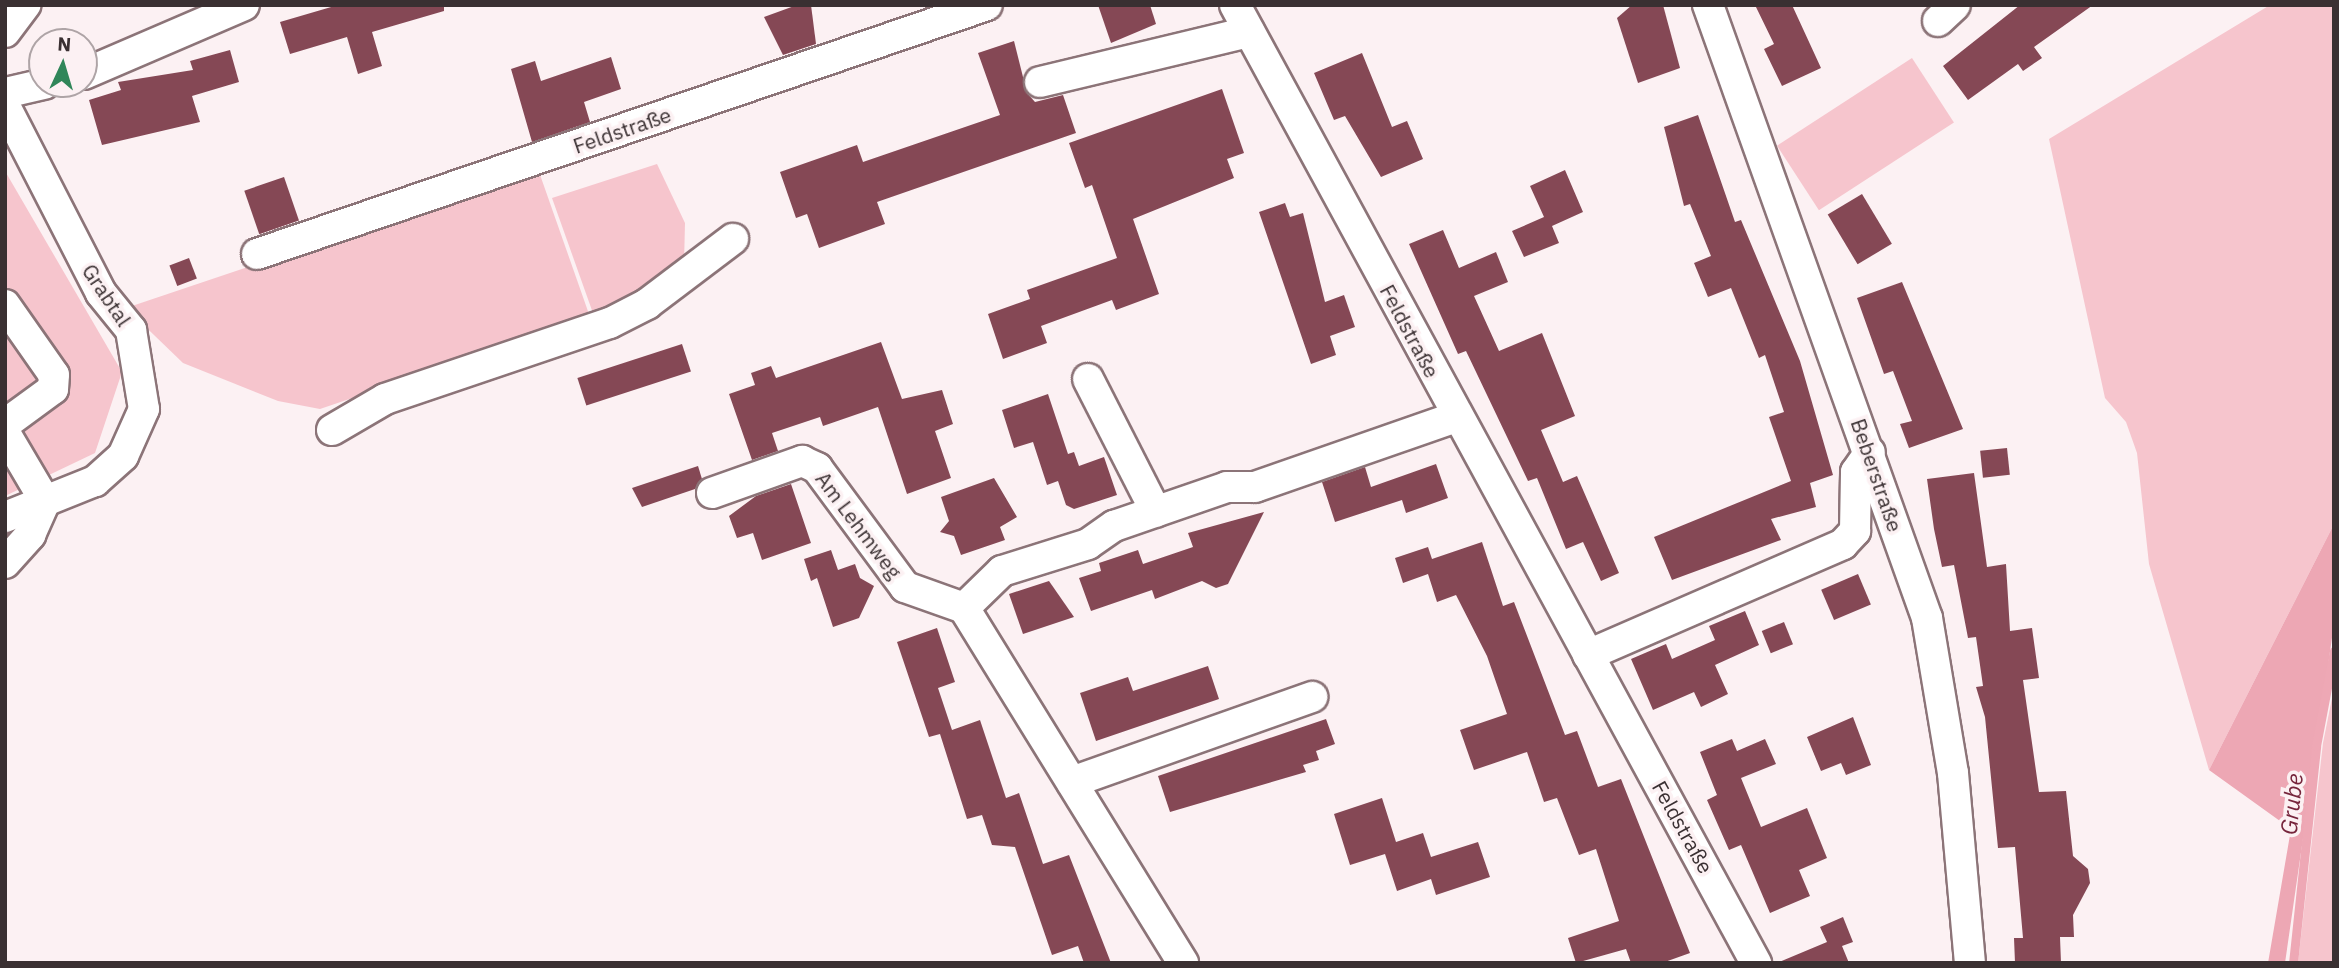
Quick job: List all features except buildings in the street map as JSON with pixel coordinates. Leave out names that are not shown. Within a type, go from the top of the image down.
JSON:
[{"type":"street","points":[[5,32],[25,5]]},
{"type":"street","points":[[98,68],[244,5]]},
{"type":"street","name":"Feldstraße","points":[[257,254],[987,5]]},
{"type":"street","name":"Feldstraße","points":[[1235,5],[1455,417],[1756,963]]},
{"type":"street","name":"Beberstraße","points":[[1708,5],[1870,452],[1927,618],[1953,773],[1970,963]]},
{"type":"street","points":[[1040,82],[1249,33]]},
{"type":"street","points":[[5,93],[28,88]]},
{"type":"street","name":"Grabtal","points":[[5,106],[101,293],[131,330],[143,373],[144,409],[122,456],[94,481],[5,517]]},
{"type":"street","points":[[332,430],[385,399],[610,323],[647,304],[733,239]]},
{"type":"street","points":[[5,305],[54,375],[52,389],[5,424]]},
{"type":"street","points":[[1088,379],[1156,512]]},
{"type":"street","points":[[1183,963],[964,608],[1002,571],[1088,544],[1114,526],[1227,487],[1255,487],[1455,417]]},
{"type":"street","points":[[5,433],[45,501],[30,535],[5,563]]},
{"type":"street","points":[[1588,655],[1843,544],[1855,531],[1856,472],[1870,452]]},
{"type":"street","name":"Am Lehmweg","points":[[712,493],[803,461],[817,468],[905,587],[964,608]]},
{"type":"street","points":[[1072,782],[1312,697]]},
{"type":"shaded area","points":[[2270,5],[2334,5],[2334,524],[2209,770],[2149,564],[2137,453],[2126,422],[2105,398],[2049,139]]},
{"type":"shaded area","points":[[1912,58],[1954,123],[1819,210],[1777,146]]},
{"type":"shaded area","points":[[657,164],[685,223],[684,264],[642,295],[594,316],[552,198]]},
{"type":"shaded area","points":[[538,169],[590,317],[320,409],[278,401],[183,363],[126,308]]},
{"type":"shaded area","points":[[5,171],[122,372],[95,453],[5,496]]},
{"type":"shaded area","points":[[2334,524],[2334,624],[2285,963],[2268,963],[2291,829],[2209,770]]},
{"type":"shaded area","points":[[2334,688],[2334,963],[2298,963],[2323,743]]},
{"type":"waterway","name":"Grube","points":[[2293,963],[2316,746],[2334,651]]}]
